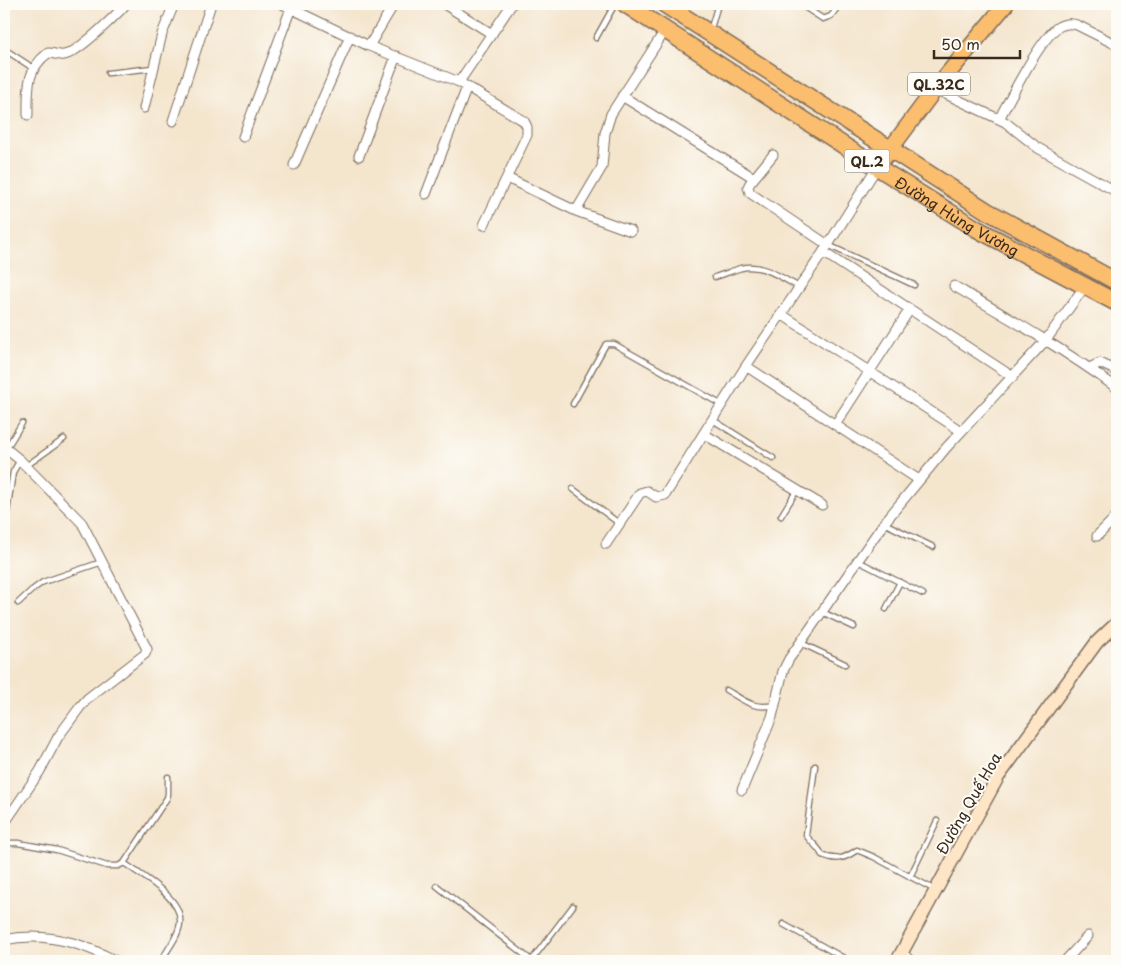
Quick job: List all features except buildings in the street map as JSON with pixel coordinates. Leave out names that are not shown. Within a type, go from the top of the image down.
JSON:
[{"type":"highway","name":"Đường Hùng Vương","points":[[625,4],[977,230],[1117,303]]},
{"type":"highway","name":"Đường Hùng Vương","points":[[664,4],[987,211],[1117,282]]},
{"type":"main road","name":"QL.32C","points":[[877,167],[935,89],[1006,4]]},
{"type":"street","points":[[28,115],[28,94],[33,68],[48,53],[65,55],[75,50],[110,21],[126,4]]},
{"type":"street","points":[[144,108],[162,34],[174,4]]},
{"type":"street","points":[[173,121],[211,4]]},
{"type":"street","points":[[282,4],[370,46],[463,84],[524,121],[527,127],[527,135],[484,225]]},
{"type":"street","points":[[243,137],[295,10],[304,4]]},
{"type":"street","points":[[370,46],[394,4]]},
{"type":"street","points":[[444,4],[492,34]]},
{"type":"street","points":[[426,194],[463,84],[512,4]]},
{"type":"street","points":[[999,119],[1036,54],[1060,26],[1077,25],[1117,45]]},
{"type":"street","points":[[576,211],[602,167],[606,127],[622,96],[666,29]]},
{"type":"street","points":[[294,165],[350,36]]},
{"type":"street","points":[[359,156],[396,56]]},
{"type":"street","points":[[935,89],[999,119],[1038,148],[1117,192]]},
{"type":"street","points":[[622,96],[754,178]]},
{"type":"street","points":[[773,155],[748,187],[753,196],[910,309],[1013,377]]},
{"type":"street","points":[[606,544],[640,493],[647,491],[656,497],[664,495],[877,167]]},
{"type":"street","points":[[507,178],[576,211],[631,231]]},
{"type":"street","points":[[954,286],[1046,340],[1117,388]]},
{"type":"street","points":[[742,790],[776,705],[783,672],[789,658],[884,523],[961,431],[1046,340],[1085,286]]},
{"type":"street","points":[[835,425],[910,309]]},
{"type":"street","points":[[781,314],[961,431]]},
{"type":"street","points":[[1089,368],[1100,363],[1117,370]]},
{"type":"street","points":[[746,366],[919,480]]},
{"type":"street","points":[[704,434],[822,505]]},
{"type":"street","points":[[4,824],[40,771],[58,737],[80,707],[88,698],[145,654],[147,649],[82,523],[23,463],[5,448]]},
{"type":"street","points":[[1097,536],[1117,516]]},
{"type":"street","name":"Đường Quế Hoa","points":[[903,959],[936,891],[998,777],[1097,642],[1117,623]]},
{"type":"street","points":[[1067,960],[1088,936]]},
{"type":"street","points":[[4,940],[38,937],[68,941],[93,949],[116,961]]},
{"type":"lane","points":[[596,38],[615,4]]},
{"type":"lane","points":[[710,32],[718,4]]},
{"type":"lane","points":[[800,4],[823,19],[831,16],[840,4]]},
{"type":"lane","points":[[4,49],[33,68]]},
{"type":"lane","points":[[108,73],[154,68]]},
{"type":"lane","points":[[826,248],[914,285]]},
{"type":"lane","points":[[715,278],[743,268],[755,268],[770,271],[799,287]]},
{"type":"lane","points":[[573,404],[606,344],[610,343],[722,405]]},
{"type":"lane","points":[[713,420],[772,458]]},
{"type":"lane","points":[[5,448],[22,423]]},
{"type":"lane","points":[[7,512],[13,472],[23,463],[64,440]]},
{"type":"lane","points":[[573,488],[620,524]]},
{"type":"lane","points":[[781,516],[797,490]]},
{"type":"lane","points":[[884,523],[932,547]]},
{"type":"lane","points":[[858,561],[923,594]]},
{"type":"lane","points":[[18,603],[43,582],[102,562]]},
{"type":"lane","points":[[886,609],[900,582]]},
{"type":"lane","points":[[822,612],[854,627]]},
{"type":"lane","points":[[801,643],[845,664]]},
{"type":"lane","points":[[726,690],[760,708],[776,705]]},
{"type":"lane","points":[[815,766],[806,835],[811,842],[818,846],[822,855],[832,859],[844,859],[857,850],[874,857],[936,891]]},
{"type":"lane","points":[[4,843],[18,843],[57,850],[107,866],[118,866],[124,863],[167,798],[168,777]]},
{"type":"lane","points":[[910,877],[937,821]]},
{"type":"lane","points":[[124,863],[167,894],[173,901],[180,918],[180,925],[161,961]]},
{"type":"lane","points":[[437,886],[531,961],[573,906]]},
{"type":"lane","points":[[783,924],[849,961]]}]
